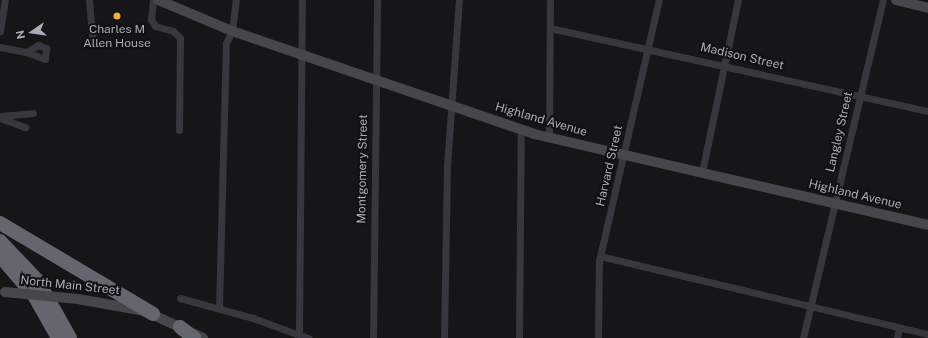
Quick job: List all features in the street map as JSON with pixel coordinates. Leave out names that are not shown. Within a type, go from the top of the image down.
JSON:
[{"type":"highway","points":[[0,223],[153,314]]},
{"type":"highway","points":[[0,241],[31,272],[75,338]]},
{"type":"highway","points":[[0,256],[35,297],[58,338]]},
{"type":"highway","points":[[57,310],[70,338]]},
{"type":"highway","points":[[180,326],[194,338]]},
{"type":"street","points":[[0,31],[5,0]]},
{"type":"street","points":[[89,0],[92,36]]},
{"type":"street","points":[[153,0],[151,19],[155,26],[173,31],[180,38],[179,130]]},
{"type":"street","name":"Highland Avenue","points":[[158,0],[232,30],[302,55],[549,138],[928,225]]},
{"type":"street","points":[[219,308],[226,43],[227,35],[232,30],[236,0]]},
{"type":"street","points":[[299,334],[302,0]]},
{"type":"street","name":"Montgomery Street","points":[[373,338],[377,0]]},
{"type":"street","points":[[444,338],[447,166],[453,106],[459,0]]},
{"type":"street","points":[[549,138],[550,0]]},
{"type":"street","name":"Harvard Street","points":[[598,338],[600,256],[659,0]]},
{"type":"street","points":[[702,172],[738,0]]},
{"type":"street","name":"Langley Street","points":[[803,338],[883,0]]},
{"type":"street","points":[[896,0],[928,8]]},
{"type":"street","name":"Madison Street","points":[[550,28],[648,48],[928,111]]},
{"type":"street","points":[[0,47],[26,52]]},
{"type":"street","points":[[0,117],[33,114]]},
{"type":"street","points":[[0,117],[25,127]]},
{"type":"street","points":[[519,338],[520,129]]},
{"type":"street","points":[[600,256],[928,334]]},
{"type":"street","name":"North Main Street","points":[[3,292],[78,298],[117,304],[153,314],[203,338]]},
{"type":"street","points":[[180,298],[219,308],[308,338]]},
{"type":"street","points":[[897,338],[899,328]]},
{"type":"place","name":"Charles M Allen House","points":[[117,16]]}]
